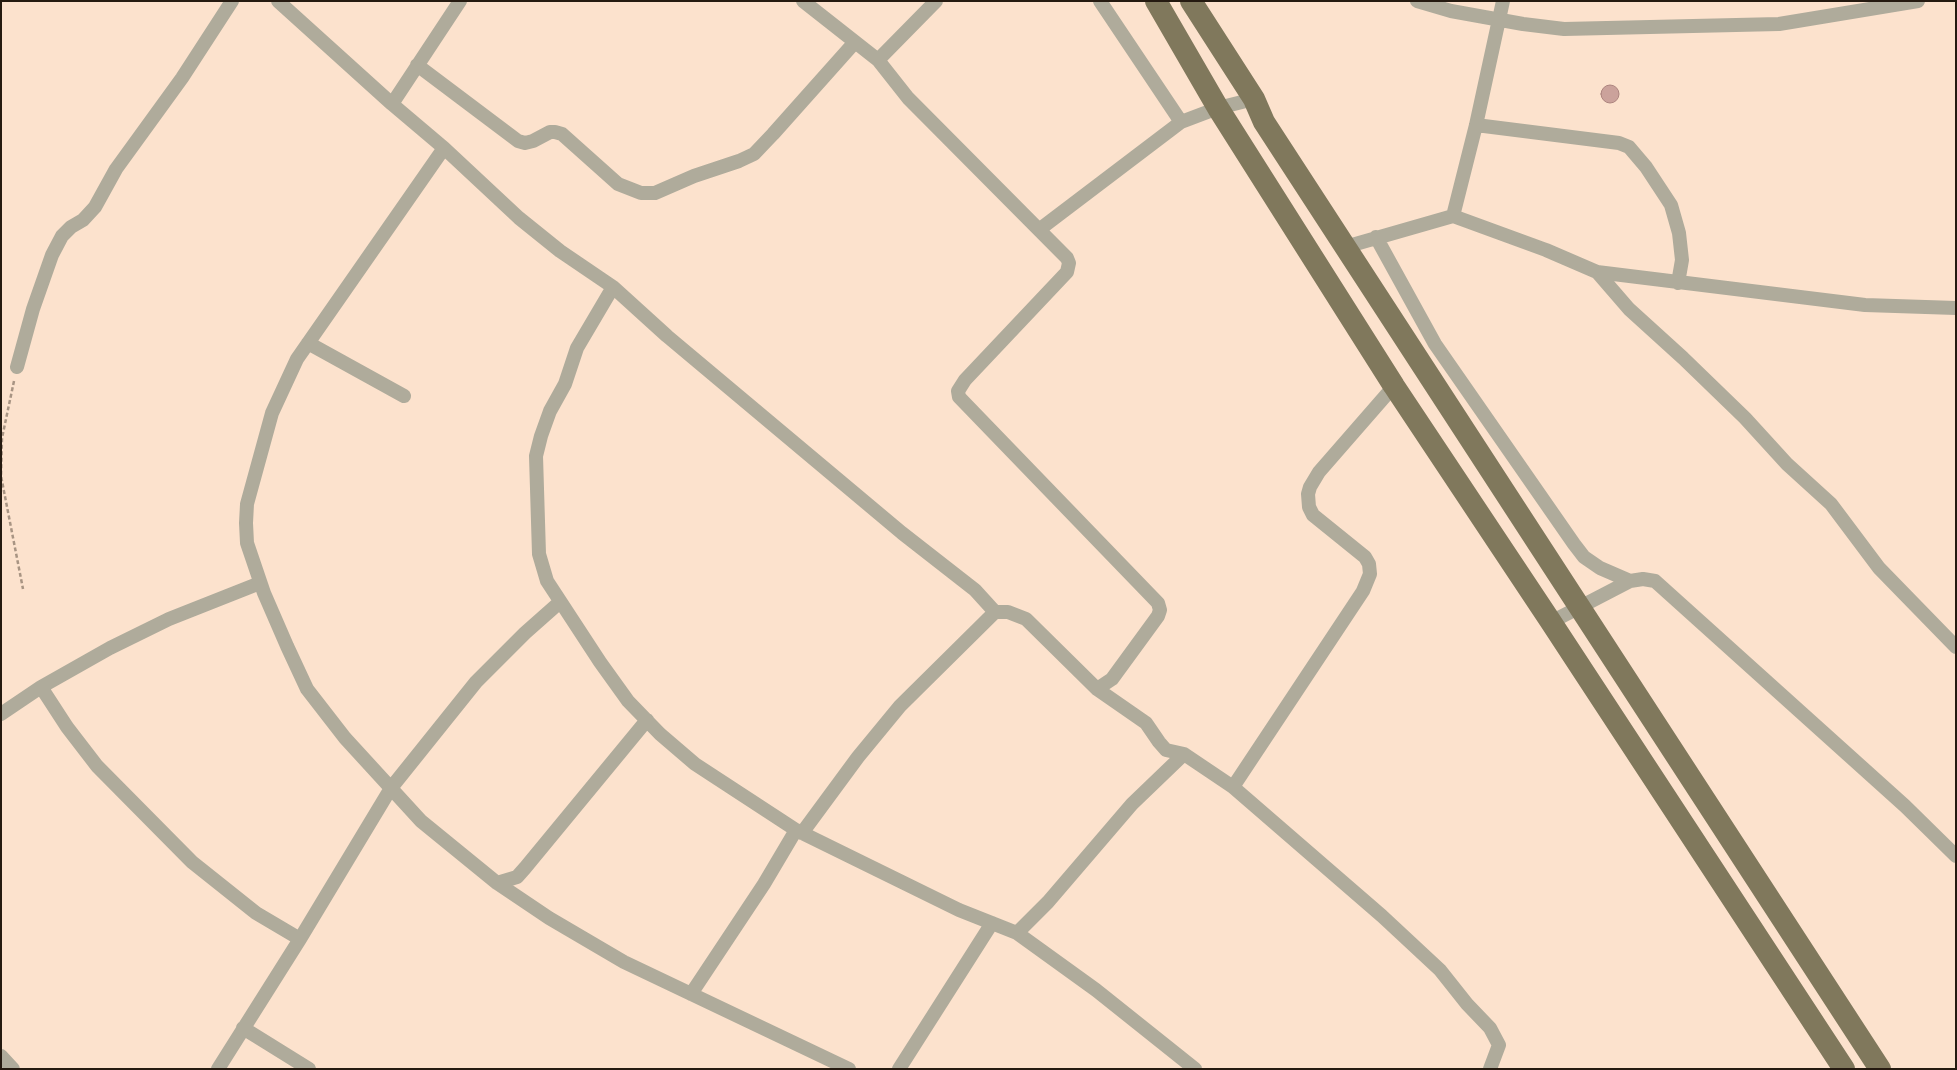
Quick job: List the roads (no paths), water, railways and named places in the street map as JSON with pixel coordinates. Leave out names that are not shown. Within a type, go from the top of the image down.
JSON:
[{"type":"main road","points":[[1156,1],[1218,108],[1394,386],[1844,1069]]},
{"type":"main road","points":[[1191,1],[1254,99],[1264,122],[1880,1069]]},
{"type":"street","points":[[17,367],[33,309],[52,255],[62,236],[71,227],[84,220],[94,207],[116,169],[182,78],[232,1]]},
{"type":"street","points":[[278,1],[392,104],[444,148],[519,218],[560,251],[613,287],[667,336],[894,526],[975,590],[995,612]]},
{"type":"street","points":[[392,104],[460,1]]},
{"type":"street","points":[[803,1],[878,60],[908,98],[1068,258],[1067,272],[965,380],[958,391],[959,398],[1158,603],[1160,610],[1158,616],[1112,679],[1097,689]]},
{"type":"street","points":[[878,60],[936,1]]},
{"type":"street","points":[[1100,1],[1181,122]]},
{"type":"street","points":[[1417,1],[1451,11],[1498,20],[1564,29],[1779,24],[1918,1]]},
{"type":"street","points":[[1453,216],[1476,125],[1503,1]]},
{"type":"street","points":[[417,65],[518,141],[524,143],[533,141],[550,132],[562,134],[618,184],[641,193],[655,193],[694,176],[754,154],[855,42]]},
{"type":"street","points":[[1040,229],[1181,122],[1218,108],[1254,99]]},
{"type":"street","points":[[1476,125],[1620,143],[1629,147],[1646,167],[1671,205],[1679,233],[1682,260],[1678,283]]},
{"type":"street","points":[[444,148],[297,358],[272,413],[247,504],[247,543],[260,583],[287,646],[307,689],[345,738],[421,821],[497,883],[549,918],[624,962],[849,1069]]},
{"type":"street","points":[[1345,247],[1453,216],[1546,250],[1597,272],[1864,305],[1956,308]]},
{"type":"street","points":[[1376,237],[1435,344],[1574,544],[1584,557],[1600,568],[1630,581]]},
{"type":"street","points":[[1597,272],[1629,309],[1683,358],[1745,418],[1787,464],[1831,504],[1879,568],[1956,648]]},
{"type":"street","points":[[613,287],[577,348],[565,384],[550,411],[541,436],[536,456],[539,554],[547,581],[628,701],[695,764],[799,831],[959,910],[1017,932],[1096,990],[1195,1069]]},
{"type":"street","points":[[308,342],[404,396]]},
{"type":"street","points":[[1233,786],[1363,590],[1370,574],[1370,564],[1365,557],[1313,516],[1309,507],[1308,494],[1313,480],[1394,386]]},
{"type":"street","points":[[1551,622],[1630,581],[1643,579],[1655,581],[1905,806],[1956,856]]},
{"type":"street","points":[[1,714],[41,687],[110,648],[169,619],[260,583]]},
{"type":"street","points":[[218,1069],[300,939],[391,788],[476,682],[525,633],[560,602]]},
{"type":"street","points":[[691,994],[799,831],[900,706],[995,612],[1008,612],[1026,619],[1097,689],[1146,723],[1158,742],[1166,750],[1184,754],[1233,786],[1382,916],[1440,970],[1467,1004],[1490,1028],[1497,1039],[1500,1045],[1490,1069]]},
{"type":"street","points":[[41,687],[67,727],[97,766],[185,855],[256,913],[300,939]]},
{"type":"street","points":[[497,883],[517,877],[647,720]]},
{"type":"street","points":[[1017,932],[1048,902],[1132,804],[1184,754]]},
{"type":"street","points":[[899,1069],[992,923]]},
{"type":"street","points":[[243,1028],[310,1069]]},
{"type":"street","points":[[1,1056],[13,1069]]}]
